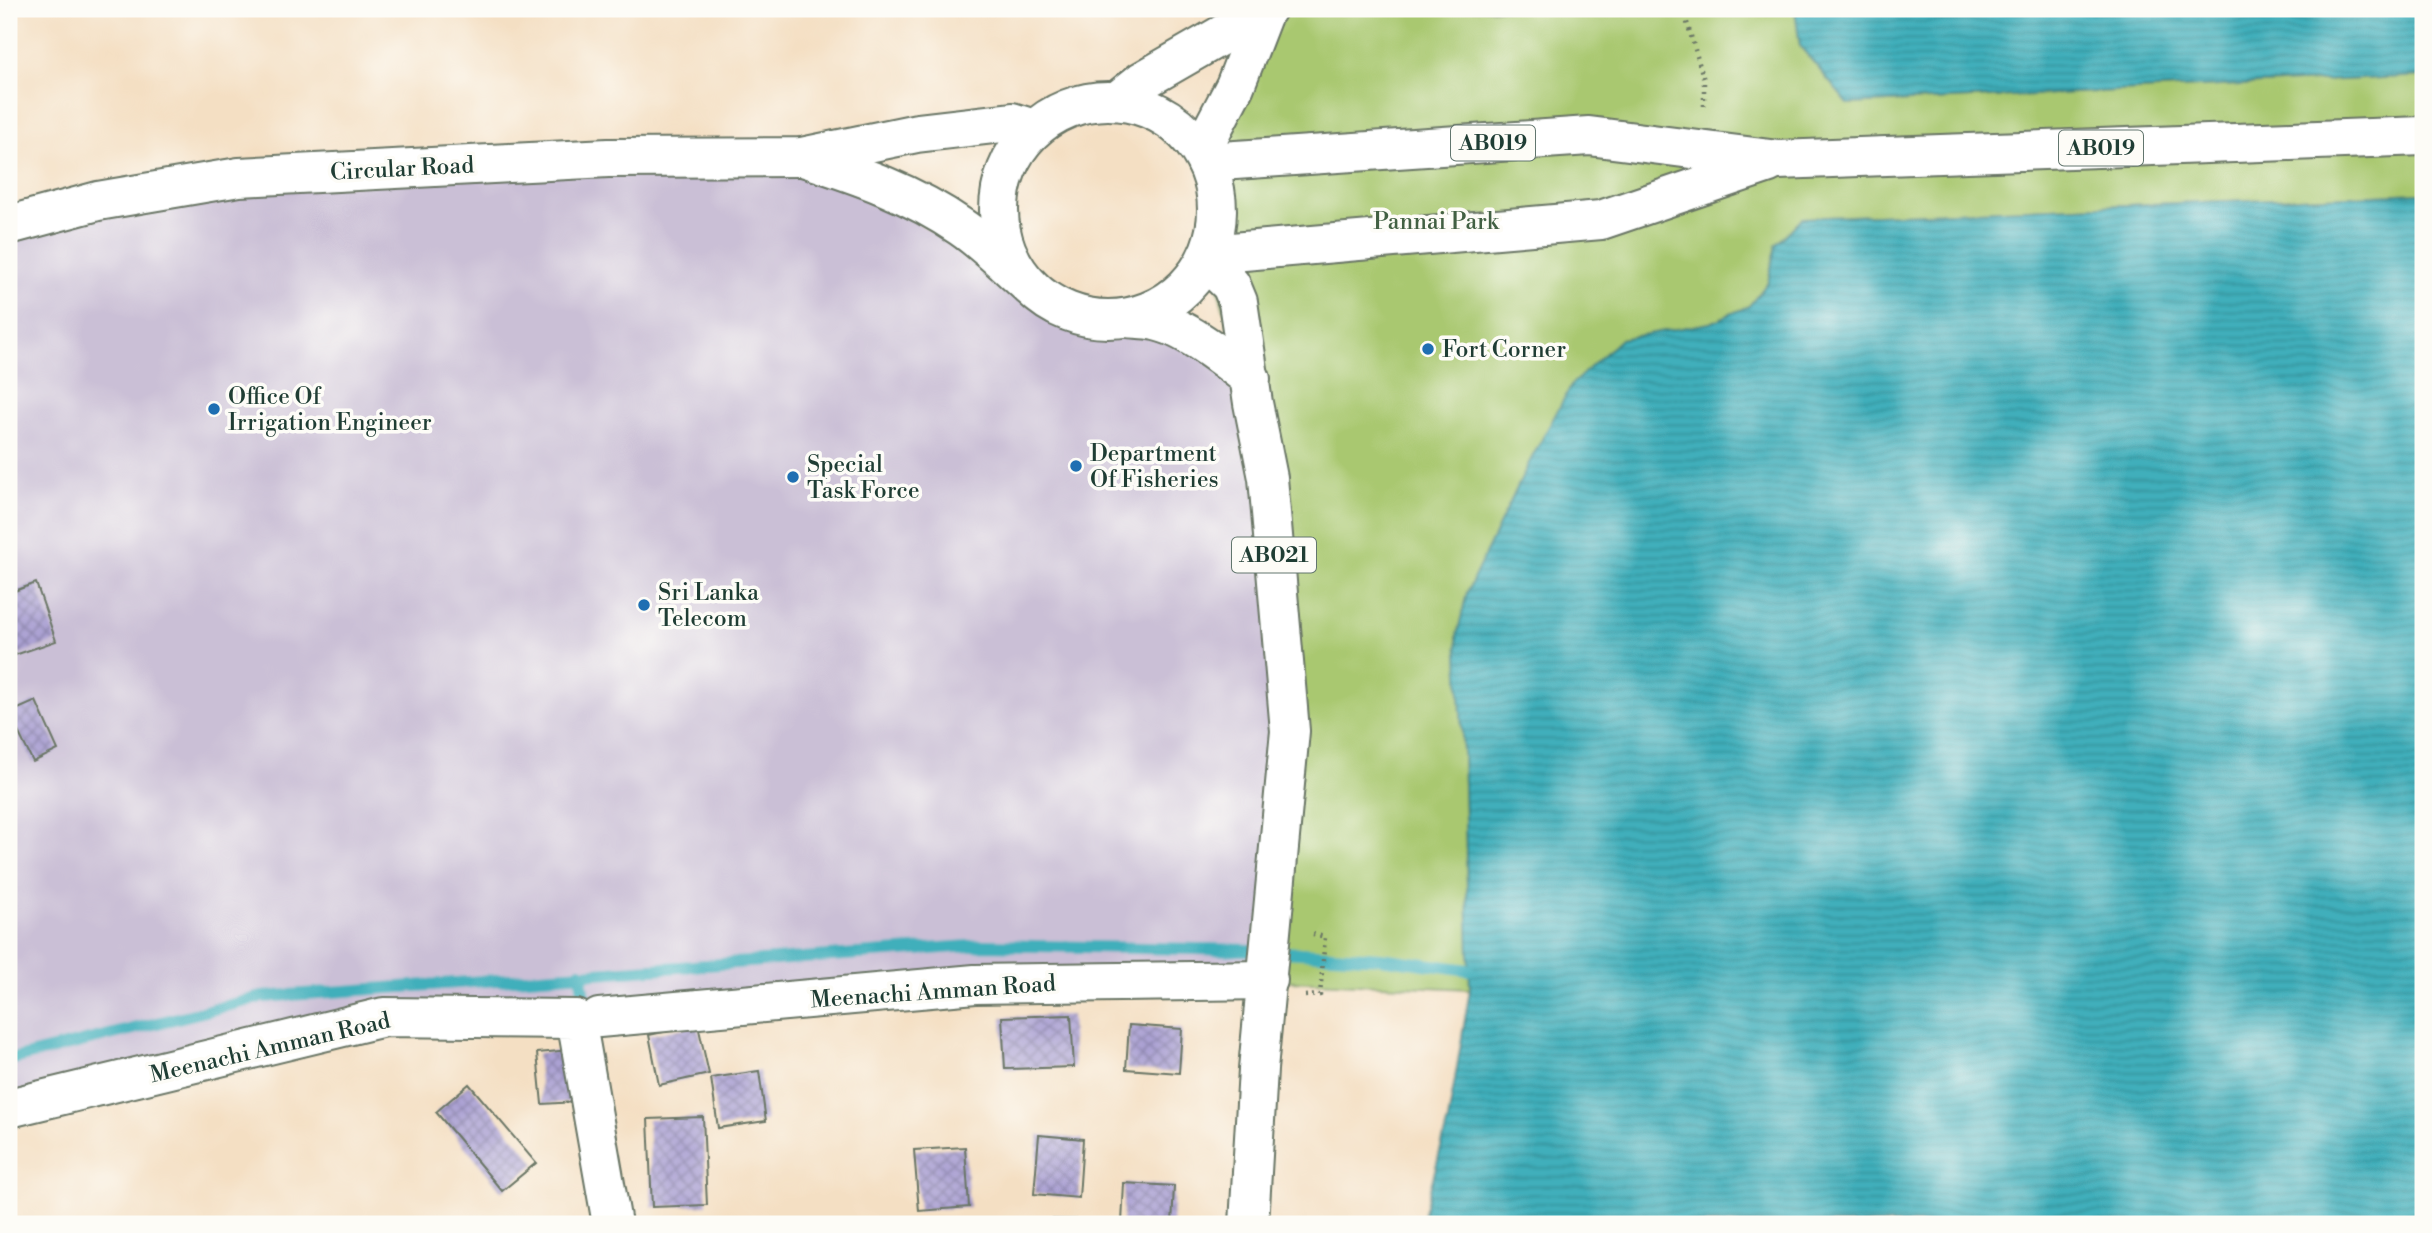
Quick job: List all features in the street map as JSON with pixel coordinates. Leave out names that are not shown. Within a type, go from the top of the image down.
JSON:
[{"type":"main road","points":[[1117,101],[1142,81],[1265,10]]},
{"type":"main road","points":[[1204,157],[1265,10]]},
{"type":"main road","name":"Circular Road","points":[[801,156],[878,181],[928,205],[964,229],[1031,288],[1049,302],[1070,313],[1092,319],[1126,318],[1159,308],[1186,288],[1208,258],[1218,216],[1217,193],[1204,157],[1185,131],[1165,116],[1142,106],[1117,101],[1087,102],[1058,112],[1034,129],[1015,152],[1007,169],[999,207],[1003,237],[1014,264],[1031,288]]},
{"type":"main road","name":"Circular Road","points":[[9,225],[98,201],[239,177],[608,158],[801,156],[917,132],[1012,122],[1034,129]]},
{"type":"main road","name":"AB019","points":[[1204,157],[1589,136],[1778,160],[2423,136]]},
{"type":"main road","name":"AB019","points":[[1208,258],[1601,220],[1778,160]]},
{"type":"main road","name":"AB021","points":[[1208,258],[1231,285],[1238,302],[1253,403],[1268,478],[1290,731],[1258,1069],[1249,1224]]},
{"type":"main road","points":[[1126,318],[1155,321],[1171,327],[1214,351],[1251,379]]},
{"type":"main road","name":"Meenachi Amman Road","points":[[9,1108],[384,1017],[587,1018],[975,984],[1268,980]]},
{"type":"main road","points":[[587,1018],[612,1224]]},
{"type":"path","points":[[1683,9],[1704,80],[1705,151]]},
{"type":"shaded area","name":"Sri Lanka Telecom","points":[[801,157],[1031,287],[1049,302],[1070,313],[1092,319],[1155,321],[1251,379],[1290,731],[1268,980],[384,1017],[9,1108],[9,225],[98,201]]},
{"type":"green space","name":"Pannai Park","points":[[1267,9],[1795,9],[1800,46],[1848,104],[2423,76],[2423,193],[1802,218],[1776,245],[1768,282],[1749,306],[1710,323],[1621,339],[1457,635],[1470,989],[1268,980],[1290,731],[1268,478],[1209,254],[1218,216],[1217,194],[1206,162]]},
{"type":"water","points":[[1795,9],[2423,9],[2423,76],[1848,104],[1800,46]]},
{"type":"water","points":[[2423,193],[2423,1224],[1421,1224],[1448,1121],[1470,989],[1457,635],[1467,592],[1529,463],[1572,384],[1621,339],[1710,323],[1749,306],[1768,282],[1776,245],[1802,218]]},
{"type":"building","points":[[36,583],[56,641],[9,657],[9,593]]},
{"type":"building","points":[[36,701],[58,750],[33,762],[9,713]]},
{"type":"building","points":[[1071,1015],[1074,1067],[1005,1069],[1002,1017]]},
{"type":"building","points":[[698,1025],[709,1074],[659,1085],[649,1035]]},
{"type":"building","points":[[1129,1025],[1182,1029],[1179,1073],[1126,1069]]},
{"type":"building","points":[[571,1050],[576,1102],[542,1104],[537,1053]]},
{"type":"building","points":[[759,1071],[766,1121],[718,1128],[711,1078]]},
{"type":"building","points":[[469,1084],[536,1163],[502,1191],[436,1112]]},
{"type":"building","points":[[703,1117],[707,1205],[652,1207],[648,1119]]},
{"type":"building","points":[[1039,1135],[1083,1139],[1079,1198],[1034,1194]]},
{"type":"building","points":[[965,1147],[969,1207],[919,1211],[914,1150]]},
{"type":"building","points":[[1124,1183],[1174,1186],[1172,1224],[1122,1223]]},
{"type":"building","points":[[1033,1219],[1092,1220],[1092,1224],[1033,1224]]},
{"type":"waterway","points":[[9,1060],[262,997],[984,945],[1249,950]]},
{"type":"waterway","points":[[1284,952],[1380,958],[1469,970]]},
{"type":"waterway","points":[[580,972],[587,1016]]},
{"type":"place","name":"Fort Corner","points":[[1428,349]]},
{"type":"place","name":"Office Of Irrigation Engineer","points":[[214,409]]},
{"type":"place","name":"Department Of Fisheries","points":[[1076,466]]},
{"type":"place","name":"Special Task Force","points":[[793,477]]},
{"type":"place","name":"Sri Lanka Telecom","points":[[644,605]]}]
